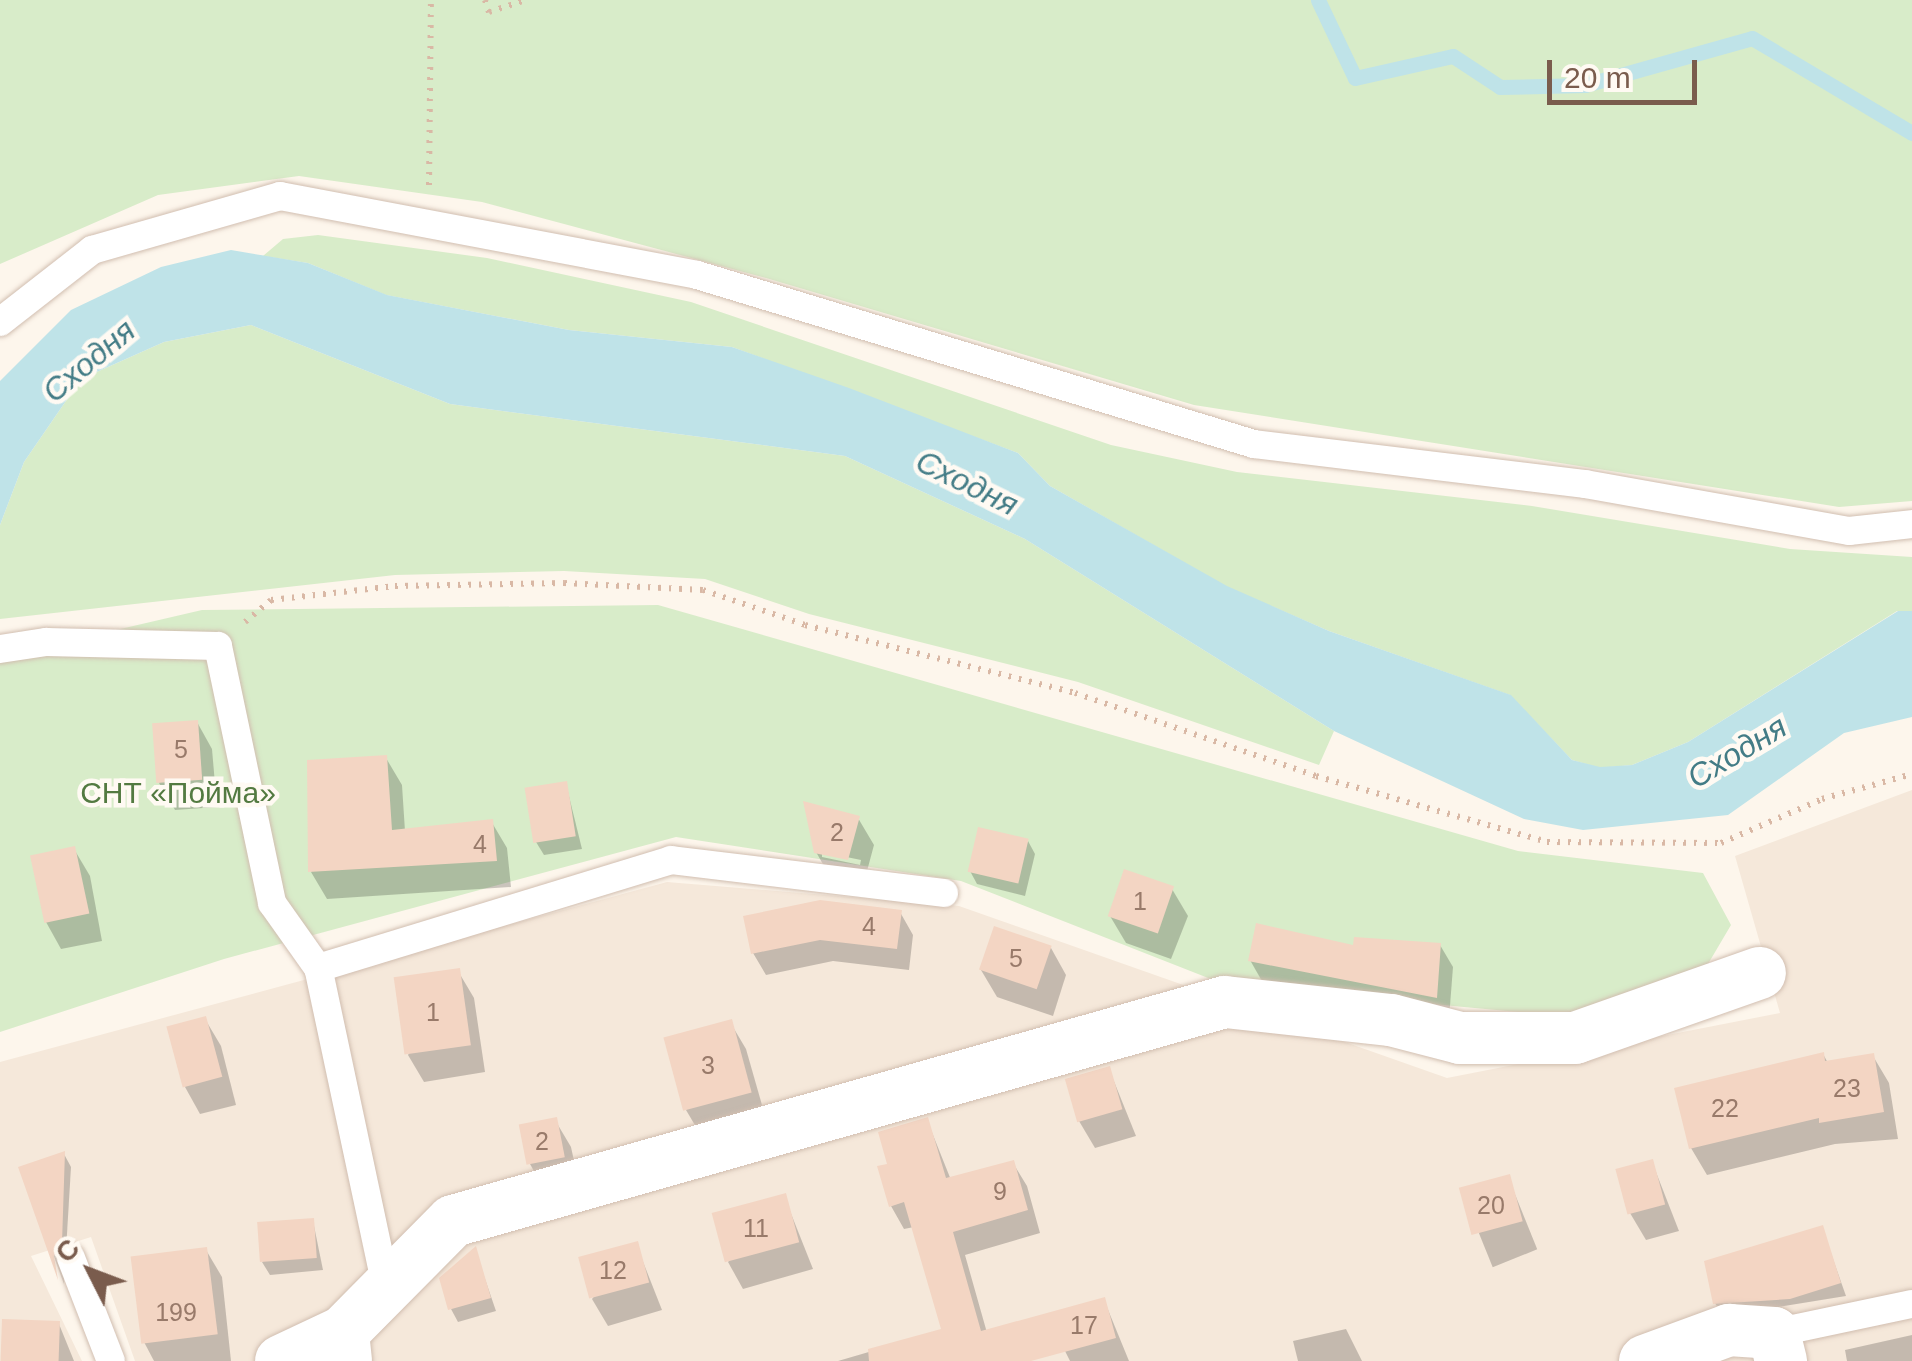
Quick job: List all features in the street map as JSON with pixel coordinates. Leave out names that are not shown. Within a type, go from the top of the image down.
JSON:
[{"type":"street","points":[[281,1361],[344,1346],[386,1282],[452,1221],[1225,1002],[1390,1020],[1460,1038],[1575,1038],[1760,974]]},
{"type":"street","points":[[1645,1361],[1729,1330],[1777,1347]]},
{"type":"lane","points":[[0,322],[92,250],[280,196],[428,221],[697,276],[1254,444],[1585,484],[1849,531],[1912,524]]},
{"type":"lane","points":[[0,649],[46,642],[218,646],[272,902],[318,968],[386,1282]]},
{"type":"lane","points":[[318,968],[671,860],[944,893]]},
{"type":"lane","points":[[71,1258],[110,1361]]},
{"type":"lane","points":[[1777,1347],[1912,1304]]},
{"type":"path","points":[[428,221],[431,0]]},
{"type":"path","points":[[485,0],[489,12],[526,0]]},
{"type":"path","points":[[218,646],[271,600],[395,586],[564,583],[703,590],[806,625],[1075,692],[1316,776],[1547,842],[1722,843],[1822,799],[1912,774]]},
{"type":"shaded area","points":[[1912,790],[1912,1361],[135,1361],[91,1237],[31,1256],[82,1361],[0,1361],[0,1062],[667,882],[959,906],[1447,1078],[1780,1013],[1735,856]]},
{"type":"green space","points":[[0,0],[1912,0],[1912,501],[1839,507],[1194,405],[766,278],[482,202],[299,176],[158,195],[0,264]]},
{"type":"green space","points":[[318,235],[487,258],[691,302],[1111,445],[1237,472],[1532,506],[1790,549],[1912,557],[1912,611],[1897,611],[1688,742],[1632,765],[1600,768],[1572,760],[1510,695],[1329,631],[1227,587],[1050,486],[1018,453],[732,347],[569,330],[386,295],[308,263],[263,256],[283,239]]},
{"type":"green space","points":[[251,325],[450,404],[845,456],[1025,539],[1334,731],[1319,765],[1078,682],[809,614],[705,579],[564,571],[395,575],[0,619],[0,525],[24,462],[81,379],[164,342]]},
{"type":"green space","name":"СНТ «Пойма»","points":[[658,605],[1518,851],[1703,873],[1731,925],[1708,964],[1582,1018],[1226,985],[961,881],[676,837],[224,959],[0,1032],[0,657],[202,610]]},
{"type":"water","name":"Сходня","points":[[231,250],[308,263],[387,295],[569,330],[732,347],[849,388],[1018,453],[1050,486],[1227,586],[1329,631],[1511,695],[1572,760],[1600,767],[1632,765],[1688,742],[1898,611],[1912,611],[1912,717],[1844,733],[1728,815],[1583,830],[1524,819],[1334,731],[1025,539],[845,456],[450,404],[251,325],[164,342],[81,379],[24,462],[0,525],[0,381],[71,310],[161,267]]},
{"type":"building","points":[[198,720],[202,780],[156,783],[152,723]]},
{"type":"building","points":[[387,755],[392,830],[493,819],[497,861],[308,872],[307,760]]},
{"type":"building","points":[[567,781],[576,836],[533,843],[525,788]]},
{"type":"building","points":[[803,801],[860,816],[848,860],[814,853]]},
{"type":"building","points":[[978,827],[1029,839],[1018,884],[968,872]]},
{"type":"building","points":[[75,846],[89,913],[44,923],[30,856]]},
{"type":"building","points":[[1124,869],[1174,886],[1158,934],[1108,916]]},
{"type":"building","points":[[820,900],[902,910],[897,949],[820,940],[751,954],[743,916]]},
{"type":"building","points":[[1256,923],[1353,945],[1354,937],[1441,943],[1437,998],[1248,961]]},
{"type":"building","points":[[994,926],[1052,946],[1037,989],[979,969]]},
{"type":"building","points":[[460,968],[471,1045],[405,1055],[394,977]]},
{"type":"building","points":[[206,1016],[222,1077],[183,1087],[166,1027]]},
{"type":"building","points":[[732,1019],[752,1092],[683,1111],[663,1037]]},
{"type":"building","points":[[1824,1052],[1825,1061],[1874,1053],[1884,1112],[1819,1123],[1819,1118],[1689,1149],[1674,1088]]},
{"type":"building","points":[[1110,1066],[1122,1109],[1077,1122],[1065,1079]]},
{"type":"building","points":[[557,1117],[565,1157],[527,1165],[519,1124]]},
{"type":"building","points":[[928,1117],[946,1178],[1014,1160],[1028,1210],[953,1232],[981,1331],[1105,1297],[1116,1338],[1031,1361],[869,1361],[868,1349],[941,1329],[904,1202],[889,1207],[877,1166],[887,1164],[878,1132]]},
{"type":"building","points":[[65,1151],[62,1243],[54,1256],[58,1280],[18,1167]]},
{"type":"building","points":[[1653,1159],[1665,1204],[1627,1214],[1615,1169]]},
{"type":"building","points":[[1510,1174],[1523,1221],[1471,1235],[1459,1188]]},
{"type":"building","points":[[786,1193],[799,1242],[725,1262],[712,1213]]},
{"type":"building","points":[[314,1218],[317,1258],[260,1262],[257,1222]]},
{"type":"building","points":[[1823,1225],[1841,1283],[1790,1299],[1713,1304],[1704,1261]]},
{"type":"building","points":[[638,1241],[649,1283],[589,1299],[578,1257]]},
{"type":"building","points":[[476,1246],[491,1298],[448,1310],[439,1278]]},
{"type":"building","points":[[207,1247],[218,1334],[141,1344],[131,1256]]},
{"type":"building","points":[[2,1319],[60,1321],[59,1361],[1,1361]]},
{"type":"waterway","points":[[1318,0],[1355,78],[1453,56],[1500,87],[1585,85],[1752,38],[1912,133]]}]
